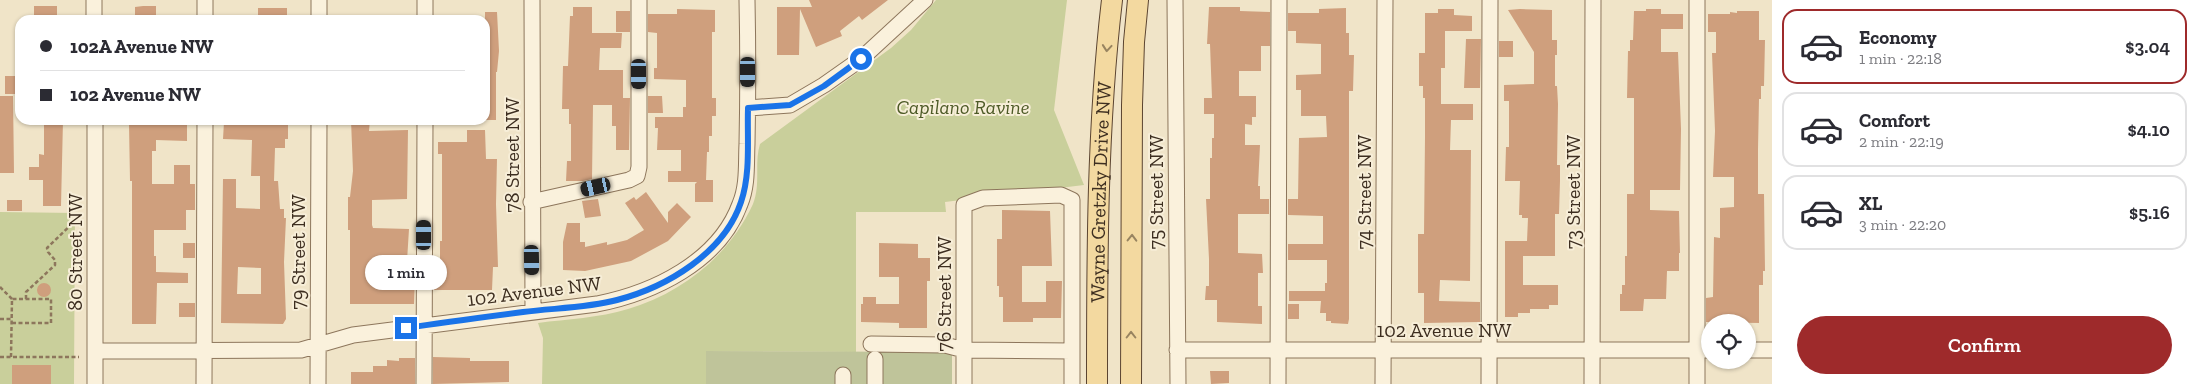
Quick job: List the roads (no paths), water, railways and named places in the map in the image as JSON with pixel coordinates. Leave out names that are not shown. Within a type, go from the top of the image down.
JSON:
[{"type":"main road","name":"Wayne Gretzky Drive NW","points":[[1097,384],[1101,131],[1112,0]]},
{"type":"main road","name":"Wayne Gretzky Drive NW","points":[[1131,384],[1133,96],[1134,42],[1138,0]]},
{"type":"street","points":[[94,0],[94,15]]},
{"type":"street","points":[[205,0],[205,15]]},
{"type":"street","points":[[319,0],[319,15]]},
{"type":"street","points":[[425,0],[425,15]]},
{"type":"street","name":"78 Street NW","points":[[532,0],[531,202],[533,311]]},
{"type":"street","points":[[531,202],[629,180],[637,176],[639,167],[639,0]]},
{"type":"street","name":"102 Avenue NW","points":[[95,351],[301,350],[353,335],[597,304],[636,294],[672,278],[690,266],[722,237],[736,216],[744,192],[748,108],[747,0]]},
{"type":"street","points":[[748,108],[790,105],[824,86],[861,59],[925,0]]},
{"type":"street","name":"75 Street NW","points":[[1175,0],[1178,384]]},
{"type":"street","points":[[1278,384],[1279,0]]},
{"type":"street","name":"74 Street NW","points":[[1383,384],[1385,0]]},
{"type":"street","points":[[1488,384],[1490,0]]},
{"type":"street","name":"73 Street NW","points":[[1592,384],[1593,0]]},
{"type":"street","points":[[1697,0],[1702,314]]},
{"type":"street","name":"80 Street NW","points":[[94,125],[95,384]]},
{"type":"street","points":[[204,384],[205,125]]},
{"type":"street","name":"79 Street NW","points":[[318,384],[319,125]]},
{"type":"street","points":[[424,384],[425,125]]},
{"type":"street","name":"76 Street NW","points":[[964,384],[964,205],[983,198],[1061,195],[1072,200],[1072,351]]},
{"type":"street","points":[[871,344],[945,345],[964,350],[1072,351],[1072,384]]},
{"type":"street","name":"102 Avenue NW","points":[[1177,350],[1701,350]]},
{"type":"street","points":[[1756,350],[1772,350]]},
{"type":"street","points":[[875,359],[875,384]]},
{"type":"street","points":[[1697,384],[1701,361]]},
{"type":"park label","name":"Capilano Ravine","points":[[963,107]]}]
